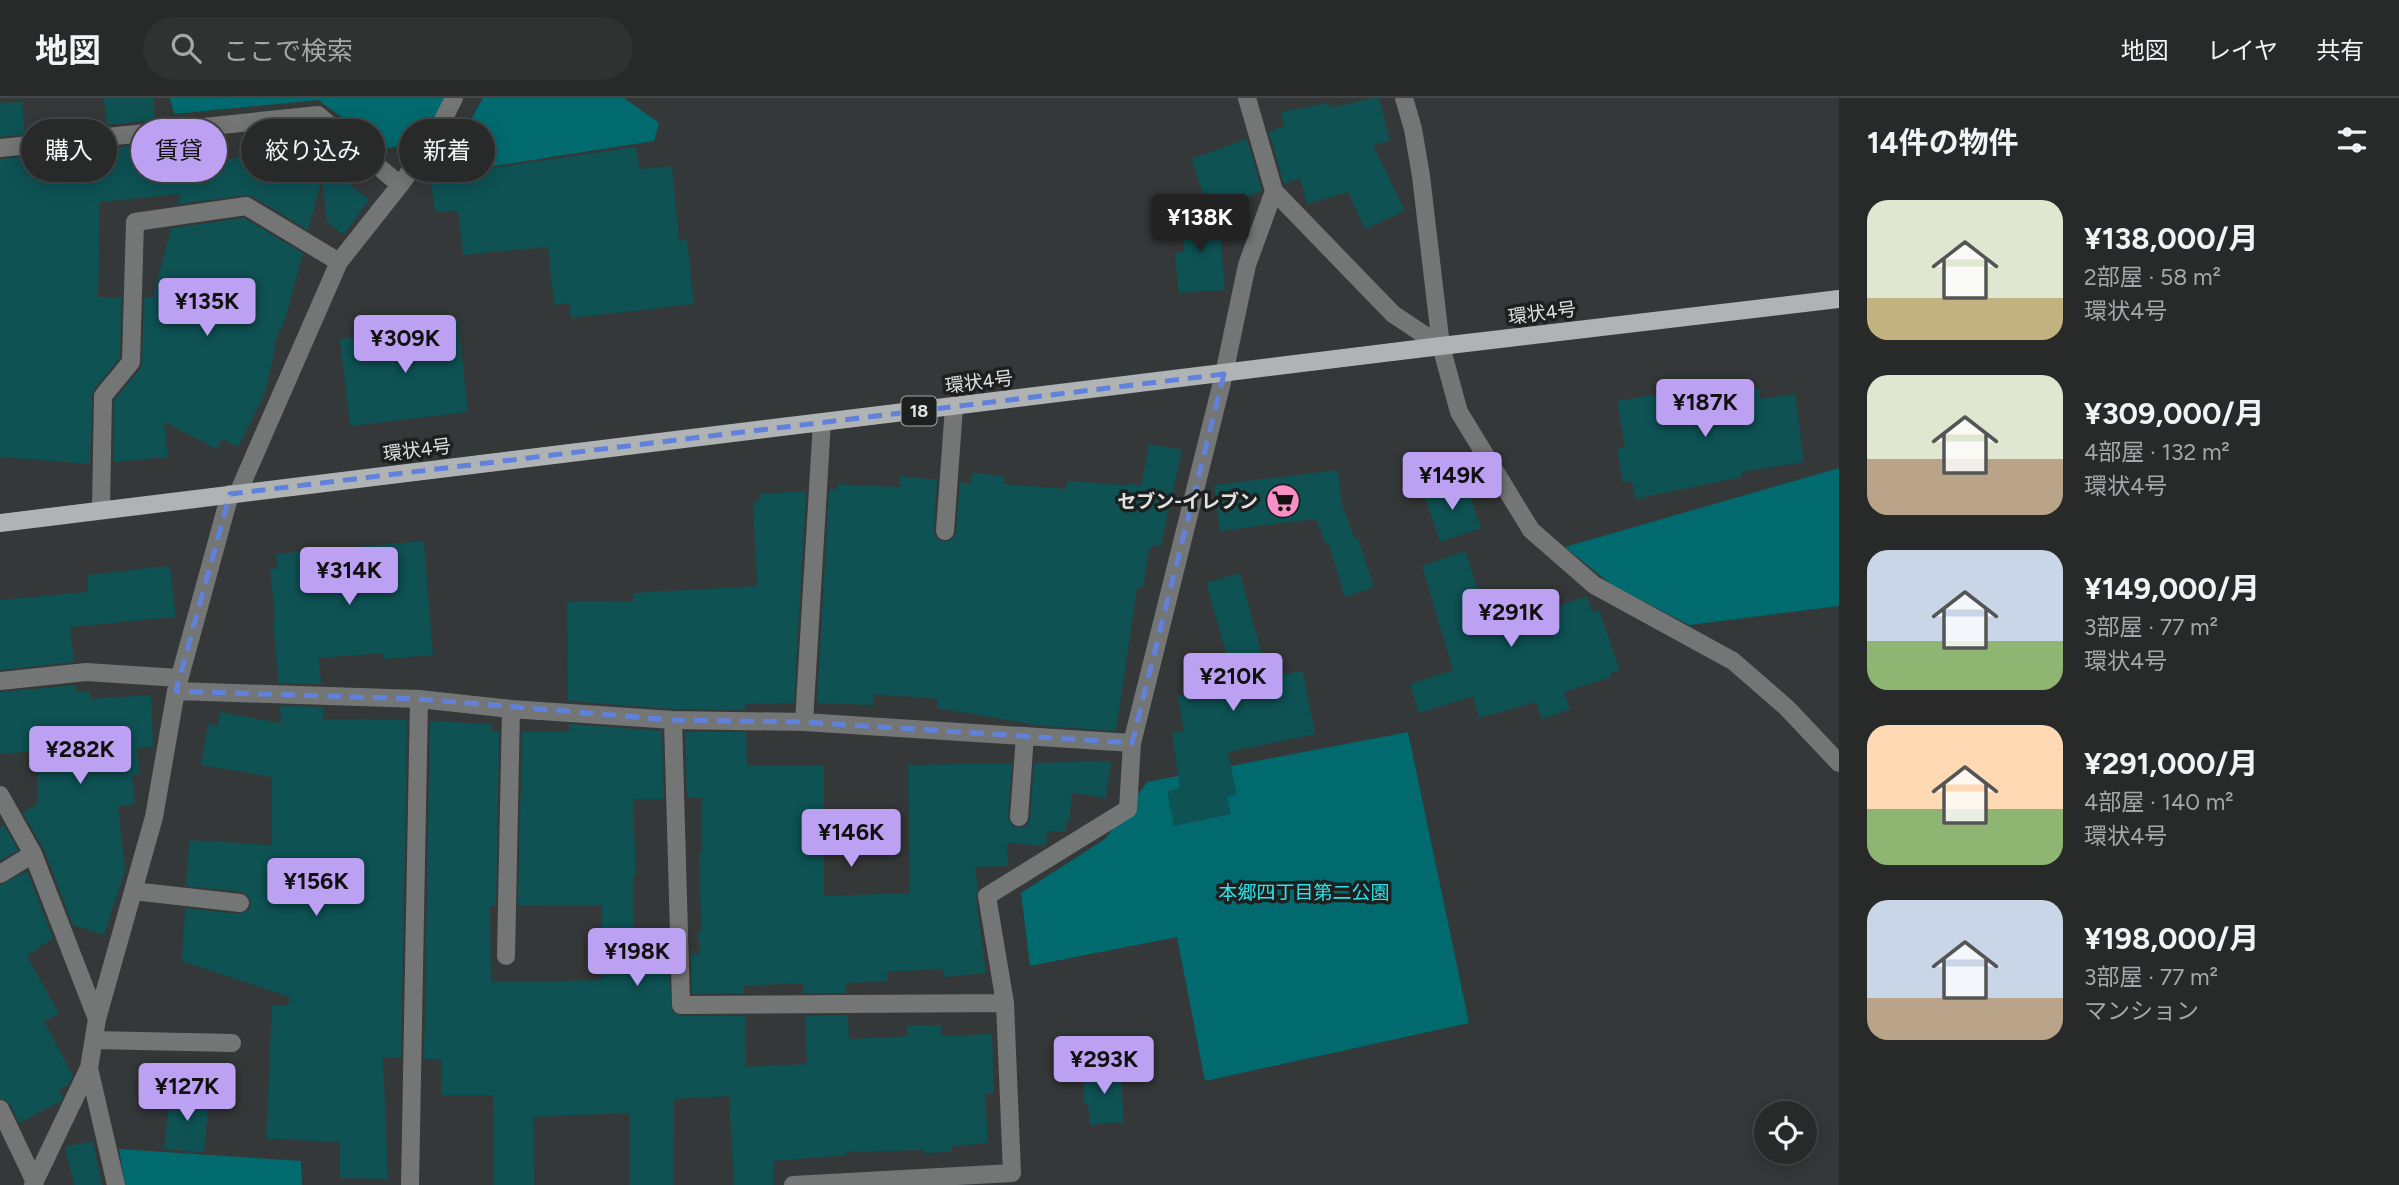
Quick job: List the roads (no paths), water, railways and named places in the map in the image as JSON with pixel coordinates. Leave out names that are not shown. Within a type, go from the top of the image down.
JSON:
[{"type":"main road","name":"環状4号","points":[[0,523],[1839,299]]},
{"type":"street","points":[[34,1184],[89,1068],[97,1018],[155,817],[177,684],[234,493],[339,262],[434,138],[454,98]]},
{"type":"street","points":[[1247,98],[1274,191],[1393,314],[1441,346]]},
{"type":"street","points":[[1404,98],[1413,129],[1421,176],[1441,346],[1459,412],[1531,530],[1594,585],[1733,661],[1787,708],[1839,763]]},
{"type":"street","points":[[0,148],[318,115],[400,185]]},
{"type":"street","points":[[793,1185],[1013,1179],[1005,1003],[987,897],[1128,809],[1132,743],[1224,374],[1247,265],[1274,191]]},
{"type":"street","points":[[101,510],[103,396],[131,362],[135,222],[246,206],[339,262]]},
{"type":"street","points":[[946,531],[954,407]]},
{"type":"street","points":[[804,722],[822,422]]},
{"type":"street","points":[[0,681],[86,672],[177,684],[419,699],[511,709],[673,720],[804,722],[1132,743]]},
{"type":"street","points":[[410,1185],[419,699]]},
{"type":"street","points":[[506,956],[511,709]]},
{"type":"street","points":[[673,720],[681,1005],[1005,1003]]},
{"type":"street","points":[[1019,817],[1025,736]]},
{"type":"street","points":[[0,795],[33,854],[97,1018]]},
{"type":"street","points":[[0,874],[33,854]]},
{"type":"street","points":[[134,891],[240,903]]},
{"type":"street","points":[[94,1040],[232,1043]]},
{"type":"street","points":[[89,1068],[116,1185]]},
{"type":"street","points":[[0,1109],[34,1184]]},
{"type":"place","name":"セブン-イレブン","points":[[1283,501]]},
{"type":"park label","name":"本郷四丁目第二公園","points":[[1304,892]]}]
